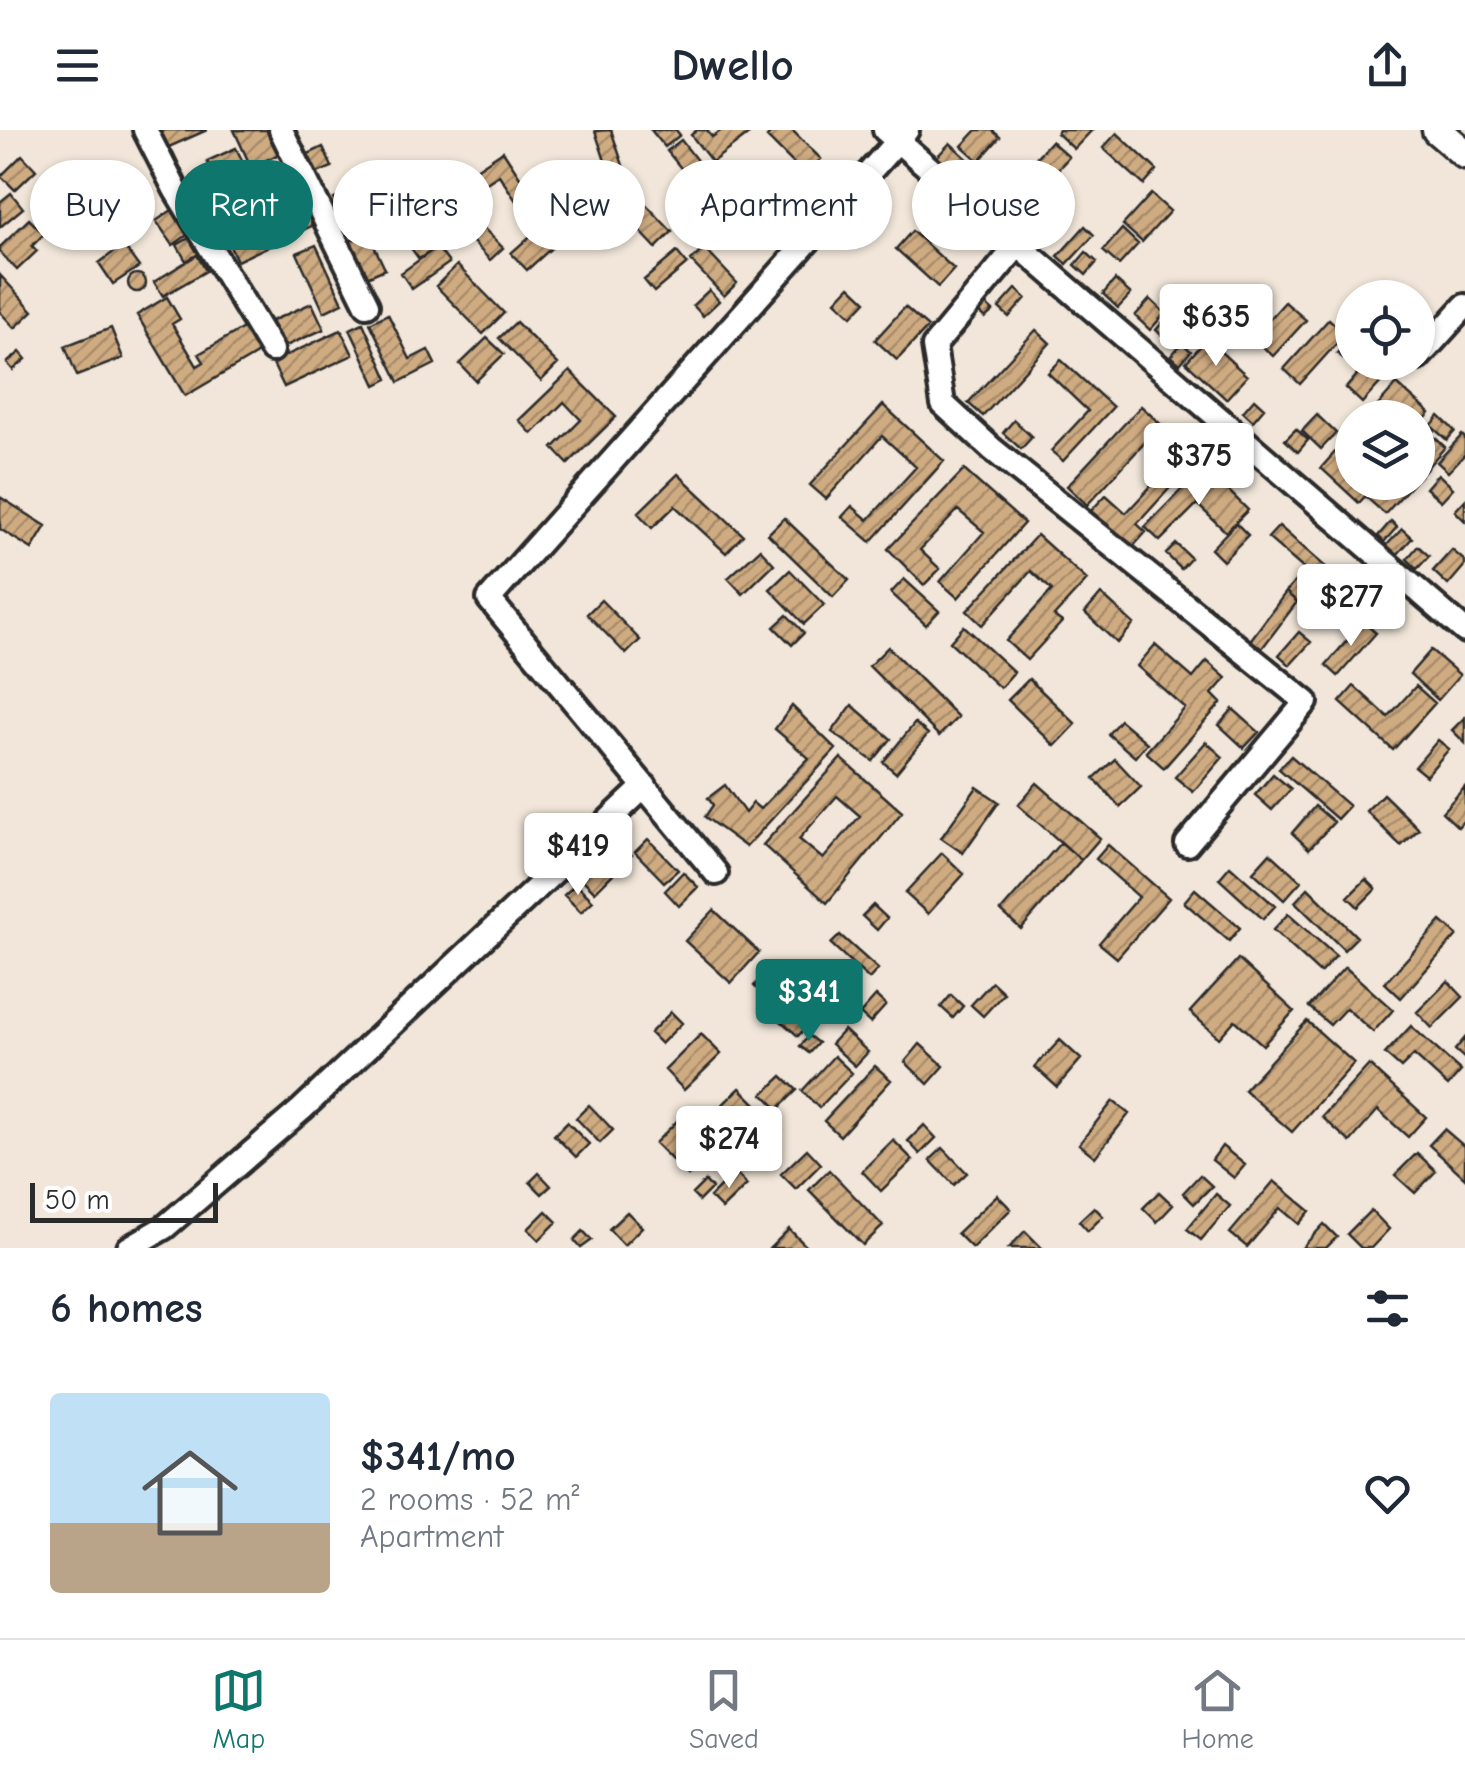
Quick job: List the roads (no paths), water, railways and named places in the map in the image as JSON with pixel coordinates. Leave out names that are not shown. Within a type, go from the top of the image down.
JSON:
[{"type":"street","points":[[145,130],[175,190],[272,350]]},
{"type":"street","points":[[281,130],[368,305]]},
{"type":"street","points":[[1437,130],[1465,154]]},
{"type":"street","points":[[716,873],[490,599],[896,134],[924,160]]},
{"type":"street","points":[[1014,250],[934,346],[943,404],[992,449],[1306,702],[1187,844]]},
{"type":"street","points":[[1022,250],[1465,631]]},
{"type":"street","points":[[1435,339],[1465,306]]},
{"type":"street","points":[[129,1248],[165,1227],[302,1109],[645,786]]}]
